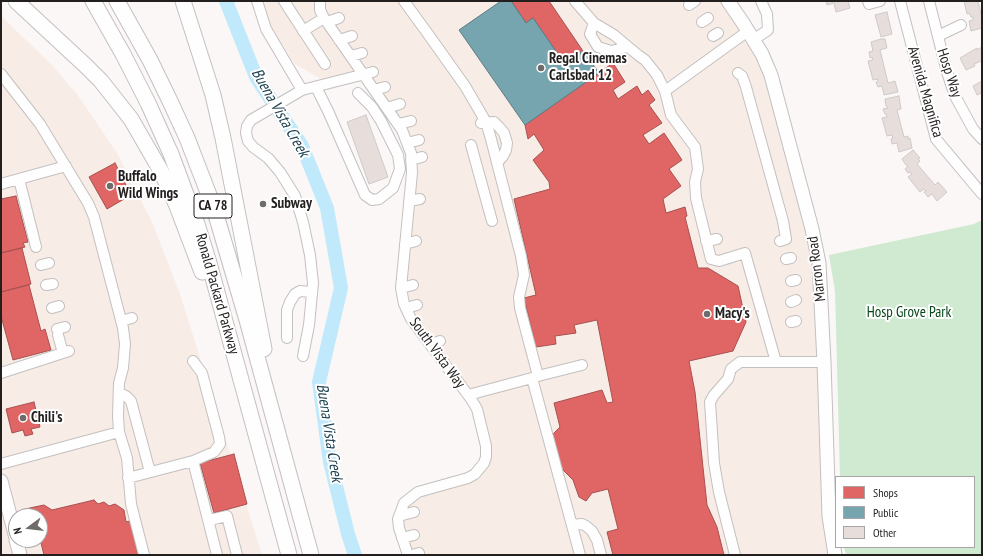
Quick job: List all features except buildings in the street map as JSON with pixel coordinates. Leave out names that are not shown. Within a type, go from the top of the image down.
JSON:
[{"type":"highway","points":[[16,1],[101,81],[131,119],[143,138],[177,206],[237,365]]},
{"type":"highway","name":"Ronald Packard Parkway","points":[[93,1],[127,61],[148,103],[171,154],[197,224],[289,555]]},
{"type":"highway","name":"Ronald Packard Parkway","points":[[117,1],[170,99],[206,187],[221,231],[311,555]]},
{"type":"highway","points":[[183,1],[213,95],[223,138],[260,329],[275,424]]},
{"type":"main road","name":"Marron Road","points":[[731,2],[762,54],[771,75],[820,263],[829,516],[834,555]]},
{"type":"main road","points":[[1,481],[8,508]]},
{"type":"street","points":[[257,1],[266,29],[302,90]]},
{"type":"street","points":[[284,1],[325,64]]},
{"type":"street","points":[[320,1],[320,10],[326,20]]},
{"type":"street","points":[[400,1],[462,87],[482,123],[497,163],[517,256],[519,277],[515,298],[528,355],[535,377],[535,398],[578,553]]},
{"type":"street","points":[[575,1],[594,23],[614,35],[645,60],[657,75],[665,91],[671,114],[695,147],[698,169],[694,182],[695,190],[705,221],[706,241],[711,259],[719,261],[749,251],[764,309],[776,347],[776,362]]},
{"type":"street","points":[[665,91],[751,36],[768,30],[766,14],[761,1]]},
{"type":"street","points":[[868,1],[869,4],[880,1]]},
{"type":"street","name":"Avenida Magnifica","points":[[900,1],[936,139],[982,194]]},
{"type":"street","name":"Hosp Way","points":[[929,1],[946,72],[955,96],[973,129],[982,139]]},
{"type":"street","points":[[303,31],[326,20],[339,18]]},
{"type":"street","name":"South Vista Way","points":[[326,20],[351,56],[368,73],[374,90],[402,130],[407,143],[411,157],[411,187],[409,201],[412,223],[405,244],[408,266],[401,288],[406,308],[411,319],[430,344],[447,359],[460,377],[476,409],[486,446],[484,463],[475,474],[468,478],[418,492],[404,503],[399,516]]},
{"type":"street","points":[[594,23],[590,34],[598,46],[611,51],[628,47]]},
{"type":"street","points":[[938,36],[961,26]]},
{"type":"street","points":[[339,40],[352,36]]},
{"type":"street","points":[[351,56],[362,53]]},
{"type":"street","points":[[303,356],[309,325],[313,283],[310,255],[303,222],[295,196],[280,172],[268,158],[253,147],[248,140],[246,133],[247,126],[252,120],[302,90],[368,73]]},
{"type":"street","points":[[738,73],[742,76],[743,88],[783,240]]},
{"type":"street","points":[[1,74],[40,124],[66,166],[86,209],[109,292],[124,334],[125,344],[119,394],[119,432],[127,458],[131,504],[144,555]]},
{"type":"street","points":[[316,87],[365,195],[372,200],[379,199],[393,188],[400,170],[398,155],[381,121],[372,107],[358,93]]},
{"type":"street","points":[[374,90],[385,87]]},
{"type":"street","points":[[372,107],[400,104]]},
{"type":"street","points":[[398,124],[411,121]]},
{"type":"street","points":[[482,123],[494,122],[504,133],[507,142],[506,150],[504,156],[497,163]]},
{"type":"street","points":[[407,143],[419,140]]},
{"type":"street","points":[[471,145],[479,185],[492,221]]},
{"type":"street","points":[[398,155],[422,157]]},
{"type":"street","points":[[1,184],[66,166]]},
{"type":"street","points":[[20,179],[34,223],[38,244]]},
{"type":"street","points":[[395,183],[411,187],[421,181]]},
{"type":"street","points":[[409,201],[420,199]]},
{"type":"street","points":[[706,241],[717,239]]},
{"type":"street","points":[[405,244],[416,241]]},
{"type":"street","points":[[401,288],[413,285]]},
{"type":"street","points":[[287,338],[287,310],[290,302],[295,294],[300,291],[312,292]]},
{"type":"street","points":[[406,308],[417,305]]},
{"type":"street","points":[[117,316],[132,318]]},
{"type":"street","points":[[416,326],[427,323]]},
{"type":"street","points":[[2,373],[66,352],[60,330]]},
{"type":"street","points":[[114,338],[124,334]]},
{"type":"street","points":[[430,344],[440,342]]},
{"type":"street","points":[[128,478],[194,461],[214,452],[220,444],[202,373],[193,361]]},
{"type":"street","points":[[735,555],[719,492],[714,463],[710,402],[728,379],[731,369],[740,362],[824,362]]},
{"type":"street","points":[[468,395],[582,365]]},
{"type":"street","points":[[119,394],[130,398],[150,472]]},
{"type":"street","points":[[1,464],[119,432]]},
{"type":"street","points":[[194,461],[217,555]]},
{"type":"street","points":[[408,555],[399,528],[398,519],[399,516],[414,512]]},
{"type":"street","points":[[209,520],[227,516],[237,555]]},
{"type":"street","points":[[572,530],[582,524],[592,531],[597,540],[601,555]]},
{"type":"street","points":[[402,538],[414,535]]},
{"type":"shaded area","points":[[259,1],[727,1],[760,49],[813,229],[834,555],[408,555],[401,533],[405,501],[468,478],[484,462],[478,414],[403,297],[409,147],[364,75],[330,84],[295,64],[269,24]]},
{"type":"shaded area","points":[[1,16],[51,64],[77,94],[117,153],[152,222],[180,294],[262,555],[21,555],[19,548],[48,548],[48,508],[13,508],[1,481]]},
{"type":"shaded area","points":[[1,488],[8,514],[8,548],[17,548],[19,555],[1,555]]},
{"type":"green space","name":"Hosp Grove Park","points":[[982,220],[982,555],[846,555],[844,548],[975,548],[975,476],[840,476],[835,291],[829,255],[974,224]]},
{"type":"waterway","name":"Buena Vista Creek","points":[[226,1],[256,77],[302,146],[327,208],[341,288],[319,382],[330,462],[348,534],[355,555]]},
{"type":"place","name":"Regal Cinemas Carlsbad 12","points":[[541,68]]},
{"type":"place","name":"Buffalo Wild Wings","points":[[110,186]]},
{"type":"place","name":"Subway","points":[[263,204]]},
{"type":"place","name":"Macy's","points":[[707,314]]},
{"type":"place","name":"Chili's","points":[[23,418]]}]
